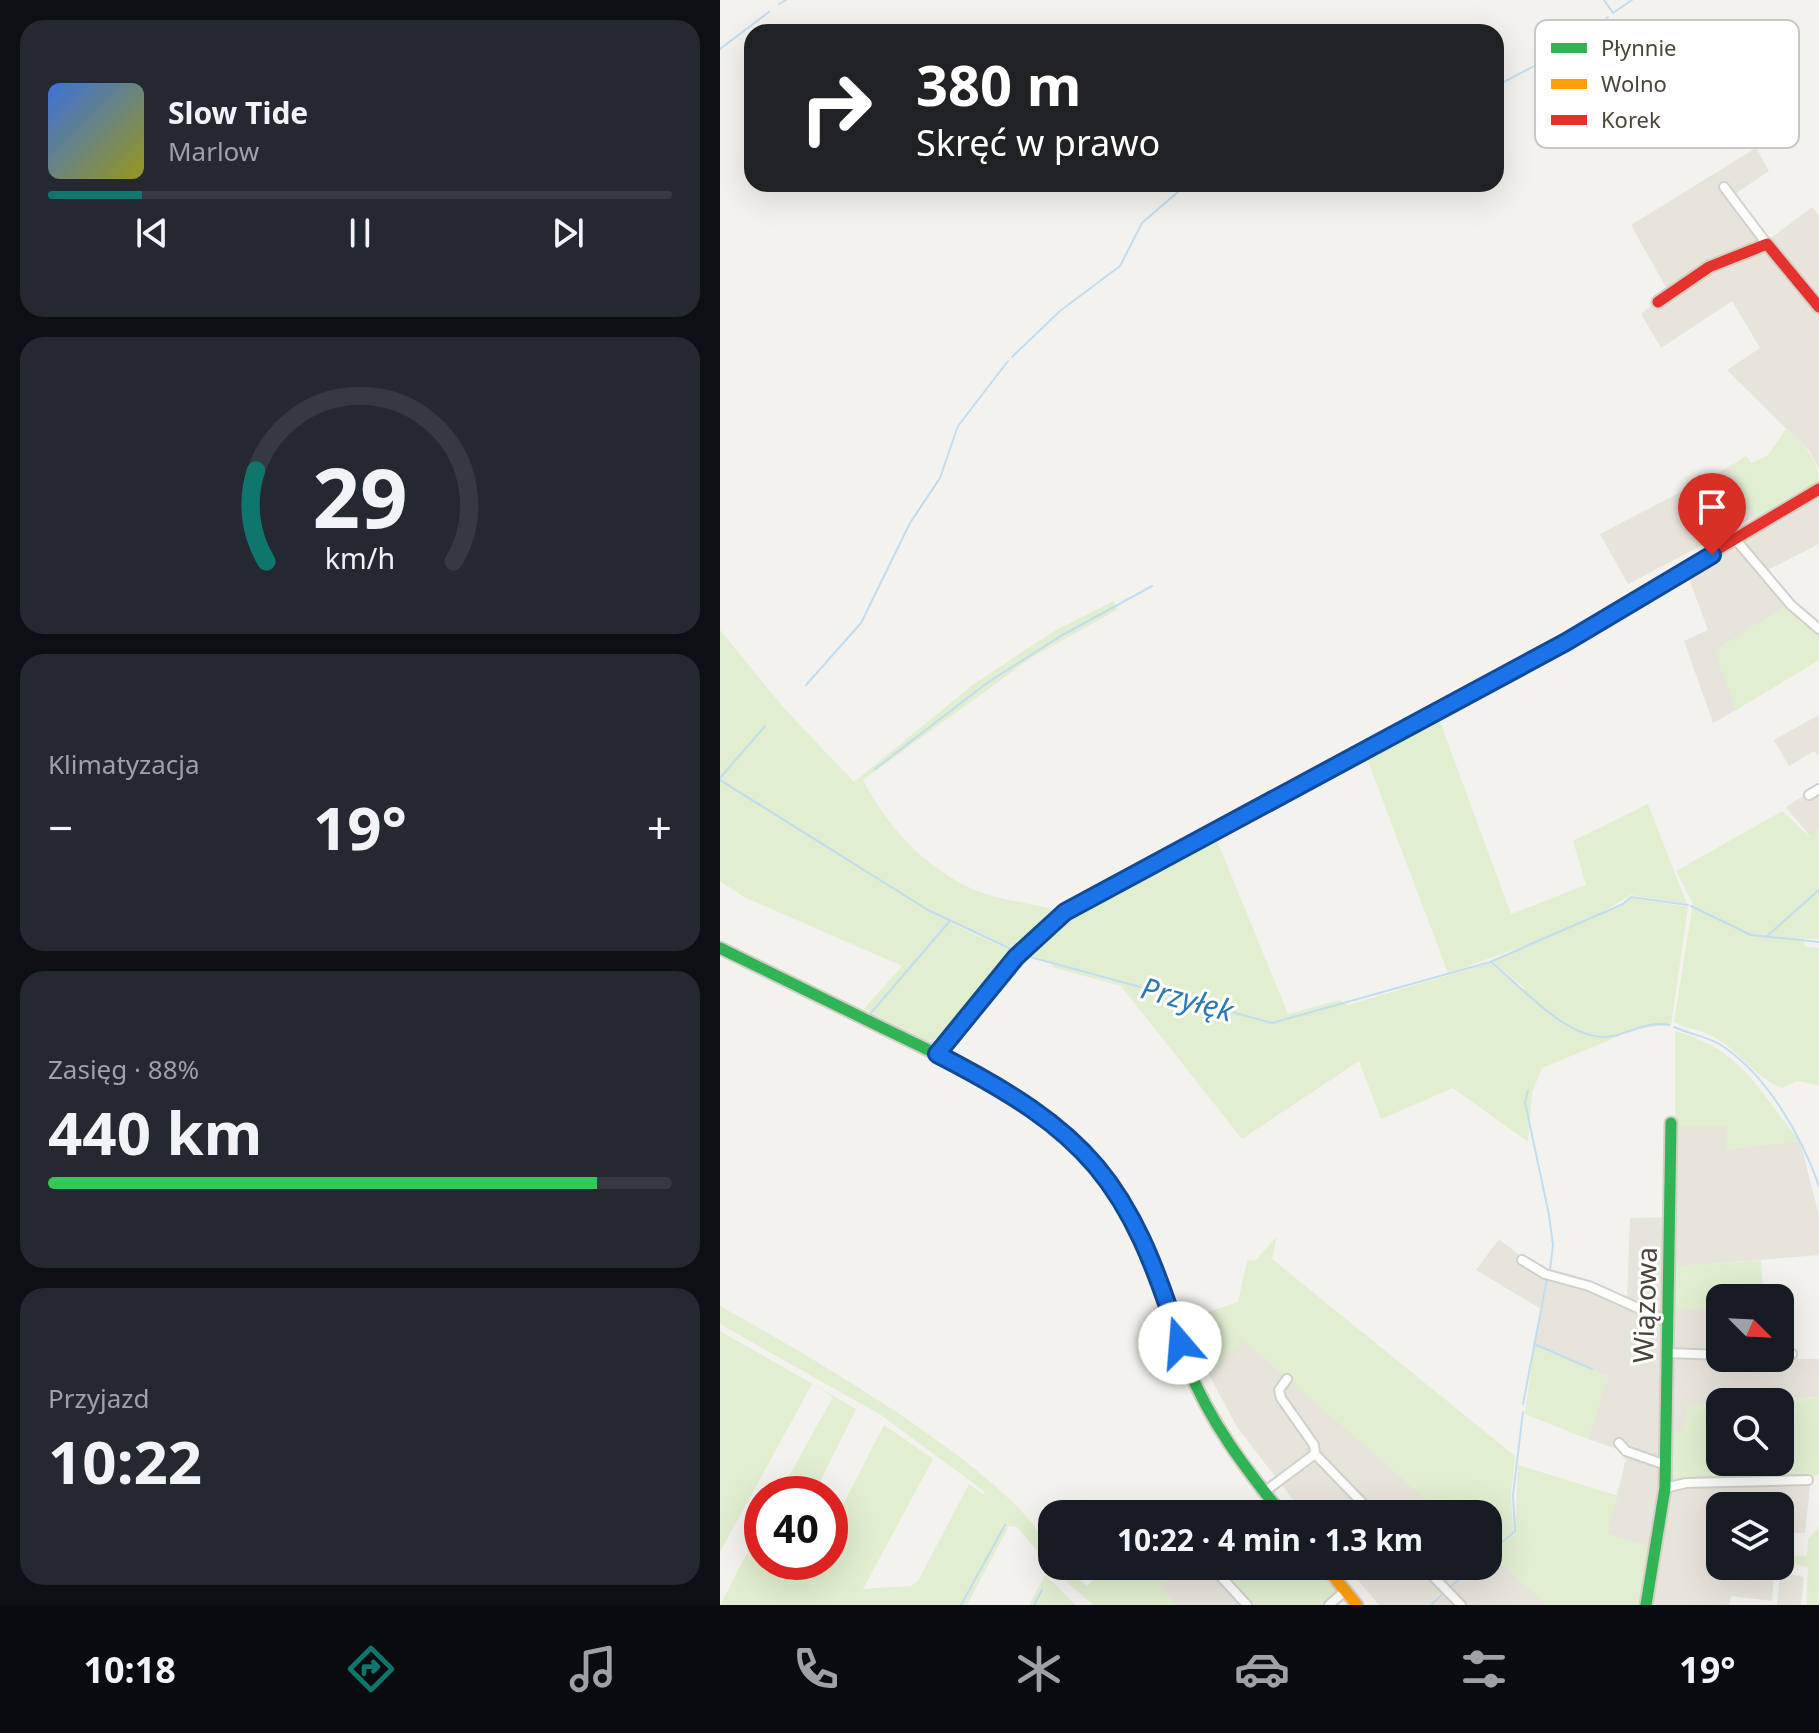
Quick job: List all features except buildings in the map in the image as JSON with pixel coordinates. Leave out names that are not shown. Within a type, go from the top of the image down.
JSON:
[{"type":"street","points":[[1724,187],[1819,307]]},
{"type":"street","points":[[1658,302],[1685,280],[1727,256],[1767,244]]},
{"type":"street","points":[[937,1054],[1020,953],[1065,912],[1553,649],[1819,489]]},
{"type":"street","points":[[1736,540],[1791,605],[1819,629]]},
{"type":"street","points":[[1809,795],[1819,789]]},
{"type":"street","points":[[720,948],[937,1054],[1036,1110],[1071,1138],[1104,1175],[1142,1236],[1189,1370],[1224,1438],[1271,1500]]},
{"type":"street","name":"Wiązowa","points":[[1646,1605],[1665,1488],[1671,1123]]},
{"type":"street","points":[[1522,1260],[1545,1274],[1589,1286],[1669,1322]]},
{"type":"street","points":[[1669,1353],[1706,1354]]},
{"type":"street","points":[[1287,1379],[1279,1390],[1281,1398],[1314,1445],[1315,1454],[1359,1500]]},
{"type":"street","points":[[1619,1443],[1626,1451],[1663,1464]]},
{"type":"street","points":[[1264,1492],[1315,1454]]},
{"type":"street","points":[[1665,1488],[1686,1483],[1808,1480]]},
{"type":"street","points":[[1224,1580],[1247,1605]]},
{"type":"street","points":[[1336,1580],[1357,1605]]},
{"type":"street","points":[[1437,1580],[1461,1605]]},
{"type":"street","points":[[1329,1605],[1345,1591]]},
{"type":"shaded area","points":[[1756,148],[1769,171],[1729,198],[1758,241],[1767,241],[1812,207],[1819,216],[1819,469],[1810,452],[1727,370],[1760,348],[1732,301],[1661,348],[1641,314],[1668,291],[1631,225]]},
{"type":"shaded area","points":[[1729,467],[1756,517],[1628,584],[1600,534]]},
{"type":"shaded area","points":[[1819,495],[1819,544],[1762,573],[1788,605],[1715,651],[1736,710],[1713,723],[1684,641],[1708,630],[1688,576]]},
{"type":"shaded area","points":[[1819,715],[1819,756],[1814,751],[1789,766],[1774,740]]},
{"type":"shaded area","points":[[1819,786],[1819,829],[1810,836],[1786,807]]},
{"type":"shaded area","points":[[1675,1126],[1726,1126],[1726,1149],[1800,1141],[1819,1216],[1819,1255],[1675,1267],[1674,1308],[1706,1309],[1706,1372],[1794,1372],[1794,1359],[1819,1359],[1819,1397],[1794,1398],[1794,1388],[1706,1388],[1706,1413],[1682,1433],[1667,1433],[1667,1469],[1706,1471],[1706,1476],[1811,1478],[1805,1533],[1794,1533],[1794,1492],[1706,1492],[1706,1580],[1774,1580],[1772,1601],[1731,1596],[1729,1605],[1639,1605],[1649,1547],[1607,1534],[1626,1459],[1617,1449],[1588,1439],[1608,1376],[1534,1346],[1541,1309],[1476,1270],[1499,1239],[1545,1275],[1627,1300],[1630,1218],[1672,1217]]},
{"type":"shaded area","points":[[1242,1338],[1428,1500],[1293,1500],[1237,1427],[1209,1375]]},
{"type":"shaded area","points":[[1502,1564],[1548,1605],[1379,1605],[1358,1580],[1502,1580]]},
{"type":"shaded area","points":[[1794,1575],[1804,1577],[1801,1605],[1777,1605],[1779,1580],[1794,1580]]},
{"type":"shaded area","points":[[1168,1580],[1221,1580],[1243,1605],[1176,1605],[1160,1587]]},
{"type":"green space","points":[[1786,429],[1813,460],[1819,484],[1758,521],[1729,467],[1746,456],[1751,463],[1768,455]]},
{"type":"green space","points":[[1114,601],[1117,610],[1034,656],[863,780],[896,830],[940,870],[975,890],[1053,909],[1011,948],[942,919],[1011,951],[939,1039],[928,1041],[864,1009],[902,966],[744,897],[720,881],[720,630],[783,707],[854,782],[974,684],[1056,630]]},
{"type":"green space","points":[[1788,605],[1819,631],[1819,660],[1736,710],[1715,651]]},
{"type":"green space","points":[[1439,719],[1511,914],[1586,885],[1573,841],[1648,804],[1687,904],[1631,895],[1597,915],[1622,906],[1631,898],[1688,907],[1671,1025],[1636,1029],[1542,1068],[1532,1093],[1528,1142],[1453,1088],[1381,1119],[1359,1061],[1242,1139],[1121,986],[1052,967],[1053,962],[1029,955],[1066,918],[1216,838],[1288,1014],[1339,1000],[1348,1005],[1490,963],[1522,990],[1526,989],[1493,962],[1524,946],[1448,973],[1366,756]]},
{"type":"green space","points":[[1782,811],[1809,836],[1819,829],[1819,939],[1803,939],[1805,947],[1819,948],[1819,1085],[1797,1081],[1782,1088],[1763,1077],[1720,1041],[1674,1022],[1693,903],[1676,871]]},
{"type":"green space","points":[[1675,1031],[1699,1039],[1734,1061],[1748,1074],[1800,1141],[1726,1149],[1726,1126],[1675,1126]]},
{"type":"green space","points":[[1277,1236],[1272,1259],[1515,1456],[1511,1494],[1513,1531],[1502,1540],[1502,1500],[1428,1500],[1242,1339],[1209,1375],[1191,1323],[1202,1314],[1238,1302],[1247,1261],[1256,1260]]},
{"type":"green space","points":[[1761,1260],[1763,1284],[1706,1284],[1706,1309],[1673,1309],[1674,1267]]},
{"type":"green space","points":[[720,1306],[911,1422],[1009,1499],[1038,1533],[1038,1552],[1017,1527],[1009,1526],[967,1605],[720,1605],[744,1559],[744,1580],[848,1580],[848,1495],[884,1425],[933,1459],[863,1589],[911,1586],[918,1581],[969,1484],[983,1494],[985,1492],[881,1415],[720,1324]]},
{"type":"green space","points":[[720,1331],[856,1409],[823,1476],[789,1476],[833,1397],[812,1384],[762,1476],[744,1476],[744,1508],[720,1552]]},
{"type":"green space","points":[[1534,1346],[1608,1376],[1588,1439],[1525,1414]]},
{"type":"green space","points":[[1819,1397],[1819,1474],[1811,1478],[1678,1481],[1667,1470],[1667,1433],[1682,1432],[1688,1405],[1706,1404],[1706,1476],[1794,1476],[1794,1399]]},
{"type":"green space","points":[[1518,1465],[1618,1496],[1607,1534],[1649,1547],[1639,1605],[1548,1605],[1502,1565],[1502,1543],[1515,1532]]},
{"type":"green space","points":[[1819,1527],[1819,1605],[1806,1605],[1808,1567],[1794,1564],[1794,1556],[1807,1556],[1808,1539]]},
{"type":"green space","points":[[1042,1580],[1050,1580],[1076,1605],[1029,1605]]},
{"type":"green space","points":[[1064,1580],[1081,1580],[1087,1586],[1093,1580],[1169,1580],[1161,1587],[1176,1605],[1093,1605]]},
{"type":"green space","points":[[1226,1580],[1332,1580],[1339,1588],[1339,1593],[1326,1605],[1250,1605]]},
{"type":"waterway","points":[[779,4],[786,0]]},
{"type":"waterway","points":[[1604,0],[1613,13],[1632,0]]},
{"type":"waterway","points":[[753,24],[769,12]]},
{"type":"waterway","points":[[1605,20],[1608,17]]},
{"type":"waterway","points":[[720,49],[744,31]]},
{"type":"waterway","points":[[1504,82],[1535,66]]},
{"type":"waterway","points":[[1012,357],[1060,311],[1120,266],[1142,223],[1178,192]]},
{"type":"waterway","points":[[806,685],[861,623],[910,523],[940,478],[958,426],[1008,361]]},
{"type":"waterway","points":[[875,769],[987,683],[1059,637],[1152,586]]},
{"type":"waterway","points":[[1339,756],[1587,622]]},
{"type":"waterway","points":[[720,778],[765,726]]},
{"type":"waterway","points":[[949,922],[870,1014],[929,1043],[939,1041],[1046,918],[1331,760]]},
{"type":"waterway","name":"Przyłęk","points":[[720,780],[928,910],[1017,952]]},
{"type":"waterway","points":[[1766,937],[1819,890]]},
{"type":"waterway","name":"Przyłęk","points":[[1023,955],[1272,1023],[1490,962],[1623,904],[1631,897],[1688,905]]},
{"type":"waterway","points":[[1691,906],[1751,935],[1819,942]]},
{"type":"waterway","points":[[956,1039],[1029,957]]},
{"type":"waterway","name":"Przyłęk","points":[[1491,962],[1558,1019],[1588,1034],[1603,1037],[1651,1025],[1669,1025]]},
{"type":"waterway","name":"Przyłęk","points":[[1674,1027],[1721,1045],[1753,1073],[1792,1127],[1819,1186]]},
{"type":"waterway","points":[[1528,1090],[1525,1102],[1553,1245],[1550,1270]]},
{"type":"waterway","points":[[1523,1404],[1547,1279]]},
{"type":"waterway","points":[[1534,1344],[1592,1369]]},
{"type":"waterway","points":[[1502,1542],[1515,1531],[1513,1495],[1523,1412]]},
{"type":"waterway","points":[[961,1605],[1005,1525]]},
{"type":"waterway","points":[[1448,1589],[1458,1580]]},
{"type":"waterway","points":[[1034,1605],[1042,1590]]},
{"type":"waterway","points":[[1431,1605],[1444,1593]]},
{"type":"traffic: fast","points":[[937,1054],[1016,957],[1065,912],[1516,669]]},
{"type":"traffic: fast","points":[[720,948],[990,1083],[1024,1104],[1086,1155],[1112,1185],[1143,1237],[1188,1367],[1207,1407],[1242,1462],[1271,1500]]},
{"type":"traffic: fast","points":[[1646,1605],[1665,1488],[1671,1123]]},
{"type":"traffic: slow","points":[[1336,1580],[1357,1605]]},
{"type":"traffic: jam","points":[[1658,302],[1709,267],[1767,244],[1819,307]]},
{"type":"traffic: jam","points":[[1516,669],[1819,489]]},
{"type":"route","points":[[1180,1343],[1142,1236],[1125,1203],[1097,1166],[1062,1130],[1026,1102],[937,1054],[1016,957],[1065,912],[1566,642],[1712,555]]}]
